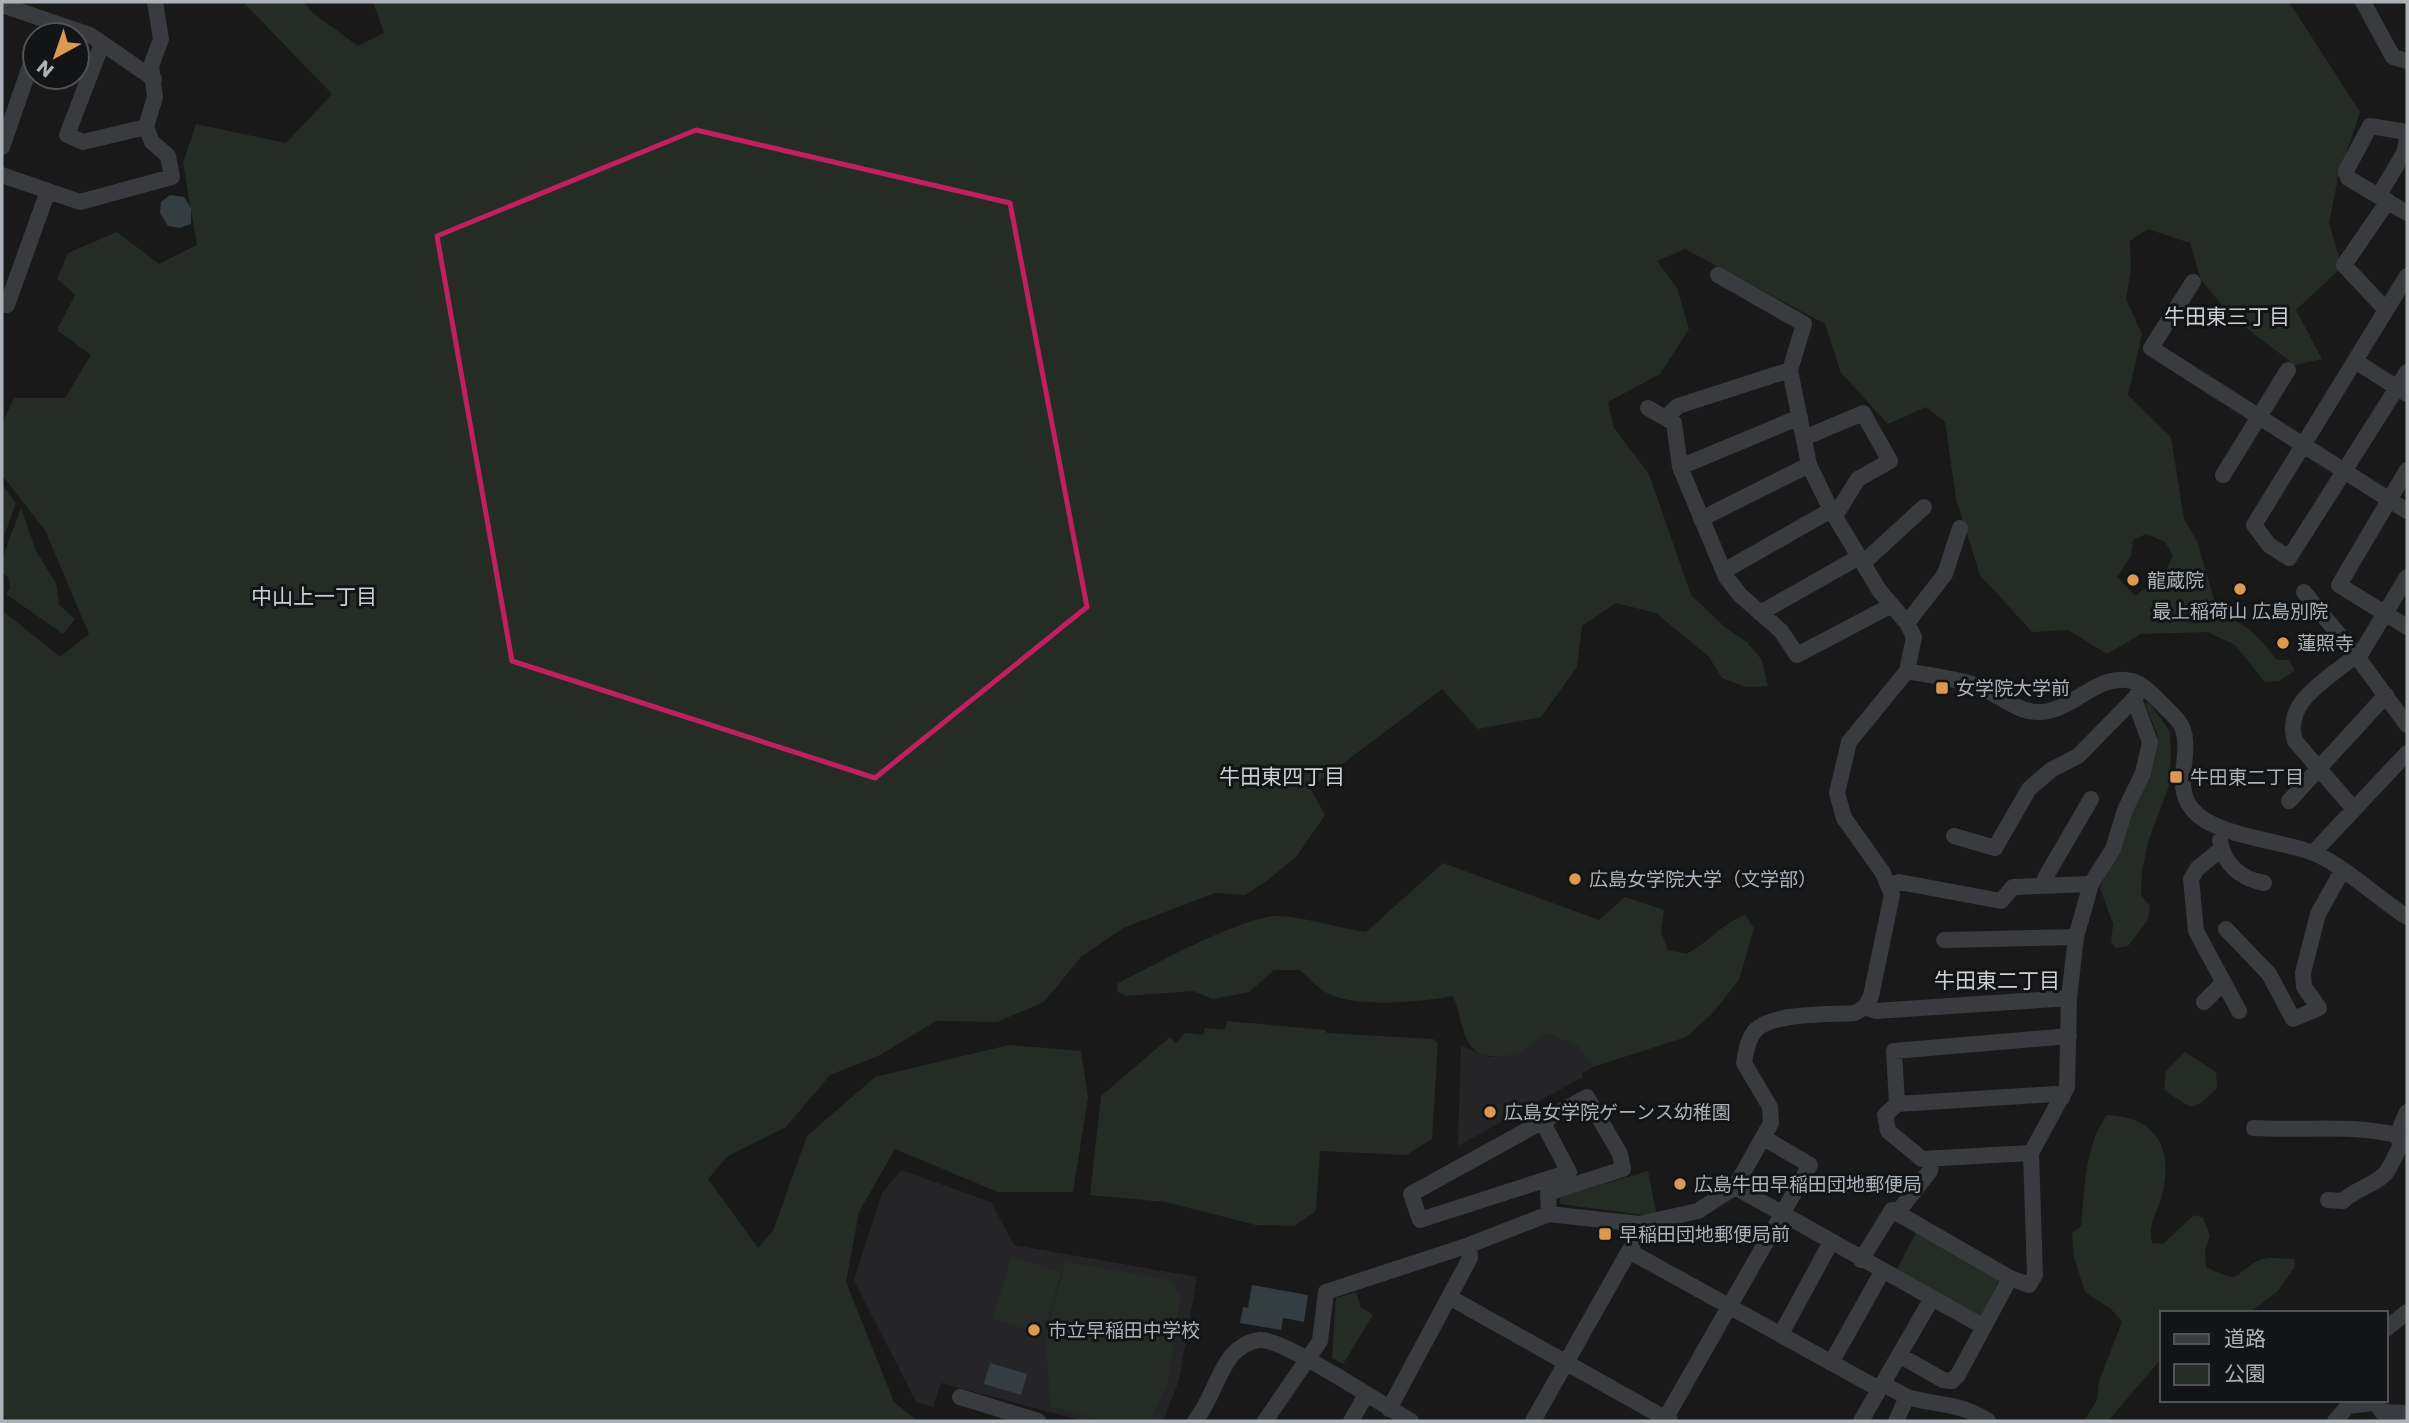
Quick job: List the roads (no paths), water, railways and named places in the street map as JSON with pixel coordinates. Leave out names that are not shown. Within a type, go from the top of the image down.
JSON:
[{"type":"street","points":[[2,175],[80,202],[172,177],[168,156],[152,142],[146,127],[155,97],[151,66],[160,39],[155,2]]},
{"type":"street","points":[[2363,2],[2393,57],[2407,61]]},
{"type":"street","points":[[2,5],[31,21]]},
{"type":"street","points":[[91,36],[154,79]]},
{"type":"street","points":[[102,44],[97,50],[67,135],[83,142],[146,127]]},
{"type":"street","points":[[2,147],[21,91]]},
{"type":"street","points":[[2407,132],[2370,126],[2346,171],[2348,178],[2407,213]]},
{"type":"street","points":[[2386,310],[2344,265],[2384,198],[2404,153],[2407,139]]},
{"type":"street","points":[[2,303],[7,305],[48,191]]},
{"type":"street","points":[[1265,1421],[1320,1341],[1326,1292],[1469,1245],[1549,1214],[1639,1224],[1698,1211],[1735,1187],[1771,1123],[1770,1107],[1744,1063],[1747,1044],[1756,1030],[1767,1022],[1783,1018],[1855,1013],[1865,1007],[1871,996],[1891,908],[1891,886],[1844,818],[1837,793],[1849,742],[1907,671],[1914,637],[1907,623],[1861,560],[1809,465],[1790,370],[1804,324],[1718,275]]},
{"type":"street","points":[[2407,276],[2253,525],[2269,545],[2289,558],[2345,471],[2402,391],[2407,372]]},
{"type":"street","points":[[2193,282],[2151,348],[2407,511]]},
{"type":"street","points":[[2355,361],[2402,391]]},
{"type":"street","points":[[1665,418],[1678,406],[1790,370]]},
{"type":"street","points":[[2224,475],[2288,370]]},
{"type":"street","points":[[1648,408],[1674,423],[1680,467],[1724,571],[1740,596],[1781,631],[1797,655],[1892,605]]},
{"type":"street","points":[[1724,571],[1833,513],[1858,479],[1890,461],[1863,413],[1804,438]]},
{"type":"street","points":[[1680,467],[1800,417]]},
{"type":"street","points":[[1701,519],[1809,465]]},
{"type":"street","points":[[2407,470],[2339,585],[2407,627]]},
{"type":"street","points":[[1760,613],[1861,560],[1924,507]]},
{"type":"street","points":[[1907,623],[1945,573],[1960,528]]},
{"type":"street","points":[[2358,659],[2407,577]]},
{"type":"street","points":[[2304,592],[2407,725]]},
{"type":"street","points":[[2353,808],[2295,741],[2291,727],[2296,706],[2350,660],[2358,659]]},
{"type":"street","points":[[1861,1260],[1885,1217],[1892,1210],[2010,1278],[2029,1285],[2035,1275],[2031,1153],[2067,1087],[2069,998],[2076,937],[2091,884],[2113,849],[2125,810],[2143,773],[2150,742],[2133,681],[2116,680],[2103,683],[2054,709],[2039,712],[2022,709],[1979,686],[1907,671]]},
{"type":"street","points":[[2138,693],[2180,724],[2184,740],[2182,783],[2185,799],[2193,811],[2218,826],[2313,853],[2342,870],[2407,917]]},
{"type":"street","points":[[1954,836],[1995,848],[2029,789],[2051,771],[2078,756],[2138,693]]},
{"type":"street","points":[[2289,801],[2386,695]]},
{"type":"street","points":[[2313,853],[2407,753]]},
{"type":"street","points":[[2045,884],[2045,878],[2091,799]]},
{"type":"street","points":[[2218,826],[2221,849],[2236,872],[2247,880],[2264,883]]},
{"type":"street","points":[[2221,849],[2197,869],[2191,879],[2196,931],[2239,1011]]},
{"type":"street","points":[[2226,929],[2269,974],[2293,1018],[2319,1008],[2304,987],[2303,973],[2314,939],[2318,914],[2342,870]]},
{"type":"street","points":[[1891,886],[1899,882],[2001,901],[2013,887],[2091,884]]},
{"type":"street","points":[[1944,940],[2076,937]]},
{"type":"street","points":[[2204,1002],[2223,983]]},
{"type":"street","points":[[1865,1007],[1876,1011],[2069,998]]},
{"type":"street","points":[[1897,1104],[1894,1051],[2069,1036]]},
{"type":"street","points":[[2031,1153],[1922,1159],[1888,1131],[1885,1115],[1897,1104],[2055,1094],[2062,1098]]},
{"type":"street","points":[[1542,1121],[1569,1172],[1420,1220],[1411,1194],[1542,1121],[1587,1097],[1620,1154],[1623,1169],[1548,1193],[1549,1214]]},
{"type":"street","points":[[2328,1200],[2343,1200],[2350,1193],[2363,1191],[2386,1174],[2402,1143],[2407,1112]]},
{"type":"street","points":[[2254,1128],[2304,1131],[2331,1126],[2364,1128],[2402,1143]]},
{"type":"street","points":[[1451,1298],[1667,1420],[1729,1304],[1811,1165],[1764,1138]]},
{"type":"street","points":[[1897,1213],[1930,1171],[1932,1159]]},
{"type":"street","points":[[1735,1187],[1931,1300],[1984,1327]]},
{"type":"street","points":[[1533,1421],[1637,1237],[1639,1224]]},
{"type":"street","points":[[1780,1334],[1831,1242]]},
{"type":"street","points":[[1389,1409],[1451,1298],[1470,1258],[1469,1245]]},
{"type":"street","points":[[1629,1251],[1729,1304],[1831,1363],[1881,1387],[1907,1397],[1961,1407],[1988,1421]]},
{"type":"street","points":[[1831,1363],[1882,1272]]},
{"type":"street","points":[[1899,1355],[1942,1380],[1952,1381],[1958,1375],[2010,1278]]},
{"type":"street","points":[[1861,1421],[1931,1300]]},
{"type":"street","points":[[2388,1327],[2407,1312]]},
{"type":"street","points":[[1195,1421],[1232,1355],[1244,1345],[1260,1340],[1278,1343],[1307,1357],[1410,1421]]},
{"type":"street","points":[[1351,1421],[1366,1395]]},
{"type":"street","points":[[960,1397],[1038,1421]]},
{"type":"street","points":[[1896,1421],[1907,1397]]},
{"type":"street","points":[[2335,1421],[2348,1406],[2369,1402]]},
{"type":"street","points":[[2375,1402],[2382,1412],[2407,1413]]},
{"type":"place","name":"龍蔵院","points":[[2133,580]]},
{"type":"place","name":"最上稲荷山 広島別院","points":[[2240,589]]},
{"type":"place","name":"蓮照寺","points":[[2283,643]]},
{"type":"place","name":"女学院大学前","points":[[1942,688]]},
{"type":"place","name":"牛田東二丁目","points":[[2176,777]]},
{"type":"place","name":"広島女学院大学（文学部）","points":[[1575,879]]},
{"type":"place","name":"広島女学院ゲーンス幼稚園","points":[[1490,1112]]},
{"type":"place","name":"広島牛田早稲田団地郵便局","points":[[1680,1184]]},
{"type":"place","name":"早稲田団地郵便局前","points":[[1605,1234]]},
{"type":"place","name":"市立早稲田中学校","points":[[1034,1330]]},
{"type":"district","name":"牛田東三丁目","points":[[2227,317]]},
{"type":"district","name":"中山上一丁目","points":[[314,597]]},
{"type":"district","name":"牛田東四丁目","points":[[1282,777]]},
{"type":"district","name":"牛田東二丁目","points":[[1997,981]]}]
